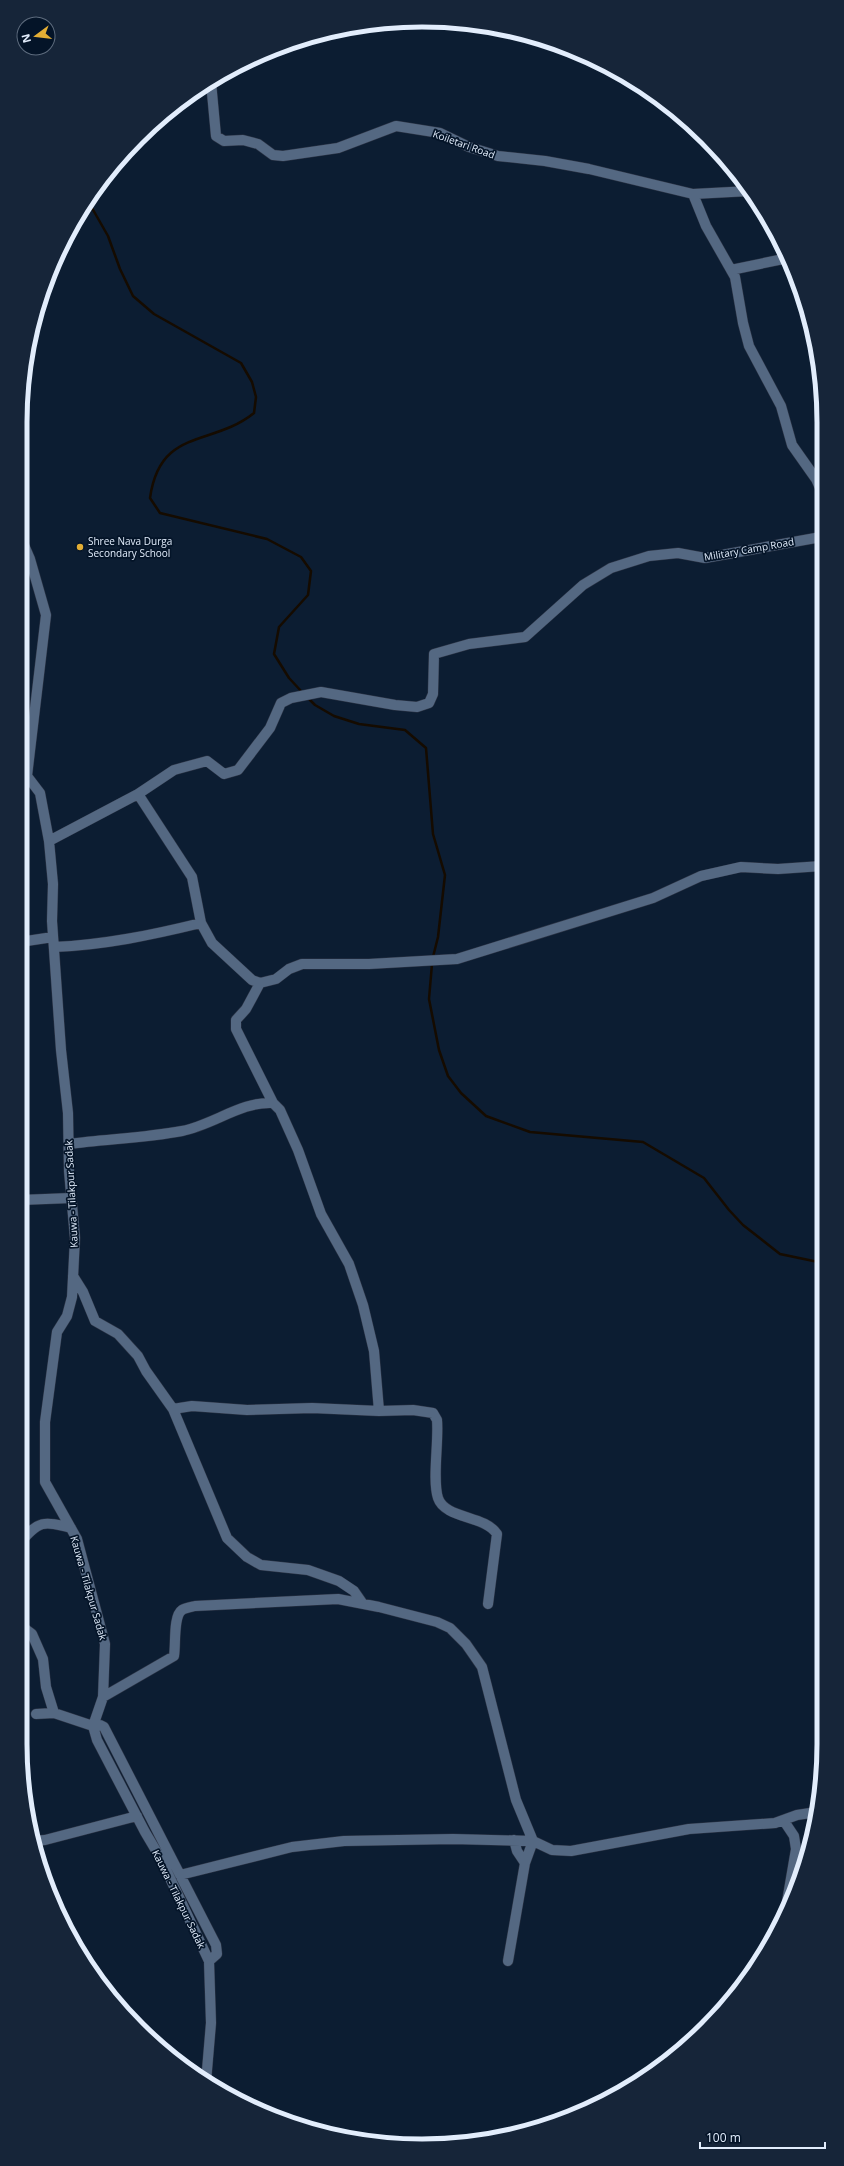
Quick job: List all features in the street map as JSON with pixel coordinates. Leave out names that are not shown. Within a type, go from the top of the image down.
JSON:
[{"type":"street","name":"Koiletari Road","points":[[212,89],[216,136],[224,141],[243,140],[258,144],[273,155],[283,156],[338,148],[396,126],[440,133],[469,147],[498,156],[545,161],[589,169],[693,194],[742,191]]},
{"type":"street","points":[[693,194],[706,226],[735,276],[749,346],[781,406],[792,445],[817,481]]},
{"type":"street","points":[[731,270],[782,259]]},
{"type":"street","name":"Military Camp Road","points":[[138,794],[174,770],[207,761],[224,774],[238,770],[270,728],[281,703],[296,697],[321,692],[353,699],[417,707],[429,703],[433,694],[434,654],[469,644],[525,637],[583,585],[611,568],[649,556],[678,553],[705,558],[817,537]]},
{"type":"street","name":"Kauwa - Tilakpur Sadak","points":[[27,552],[46,615],[27,749]]},
{"type":"street","name":"Kauwa - Tilakpur Sadak","points":[[27,781],[40,793],[50,841],[53,884],[53,942],[61,1050],[68,1113],[71,1198],[75,1238],[72,1297],[67,1316],[57,1332],[45,1422],[45,1482],[77,1539],[105,1644],[103,1697],[93,1726],[97,1740],[174,1884],[209,1960],[211,2023],[207,2074]]},
{"type":"street","points":[[50,841],[138,794],[192,877],[201,923],[212,943],[252,980],[260,983],[276,979],[289,969],[302,964],[457,959],[653,898],[701,876],[741,867],[778,869],[817,866]]},
{"type":"street","points":[[27,942],[53,942],[84,946],[144,937],[201,923]]},
{"type":"street","points":[[260,983],[246,1009],[236,1020],[236,1029],[273,1103],[280,1110],[298,1150],[321,1214],[349,1264],[363,1305],[374,1351],[379,1411]]},
{"type":"street","points":[[69,1144],[183,1131],[209,1123],[247,1107],[266,1102],[273,1103]]},
{"type":"street","points":[[27,1200],[71,1198]]},
{"type":"street","points":[[73,1276],[83,1292],[95,1321],[118,1334],[138,1356],[146,1371],[173,1409],[227,1538],[232,1545],[247,1557],[261,1565],[308,1570],[339,1581],[354,1591],[363,1604]]},
{"type":"street","points":[[173,1409],[192,1406],[247,1410],[312,1408],[379,1411],[425,1410],[433,1413],[437,1420],[437,1497],[441,1504],[459,1514],[492,1526],[497,1534],[488,1604]]},
{"type":"street","points":[[27,1534],[42,1523],[48,1522],[71,1528]]},
{"type":"street","points":[[103,1697],[174,1656],[176,1643],[176,1618],[182,1610],[195,1606],[270,1601],[338,1599],[437,1622],[450,1628],[466,1644],[482,1667],[516,1800],[534,1841],[525,1863],[508,1961]]},
{"type":"street","points":[[27,1630],[32,1634],[43,1659],[46,1687],[54,1713]]},
{"type":"street","points":[[36,1714],[54,1713],[93,1726],[100,1725],[104,1727],[216,1945],[217,1954],[209,1960]]},
{"type":"street","points":[[180,1875],[292,1848],[344,1841],[445,1839],[514,1840],[534,1841],[552,1850],[571,1851],[689,1829],[737,1827],[784,1821],[797,1815],[811,1813]]},
{"type":"street","points":[[39,1841],[137,1816]]},
{"type":"street","points":[[784,1821],[794,1836],[796,1849],[789,1890]]},
{"type":"street","points":[[514,1840],[517,1851],[525,1863]]},
{"type":"waterway","points":[[91,207],[108,236],[120,269],[133,296],[154,314],[241,363],[252,382],[256,397],[254,413],[238,424],[190,442],[176,449],[165,460],[156,475],[150,498],[160,513],[267,539],[301,557],[311,571],[308,595],[279,627],[274,654],[289,678],[302,692]]},
{"type":"waterway","points":[[307,697],[315,705],[334,716],[359,724],[405,730],[426,748],[433,834],[445,875],[438,937],[433,957]]},
{"type":"waterway","points":[[432,964],[429,999],[439,1050],[448,1076],[461,1093],[486,1116],[530,1132],[643,1142],[704,1178],[743,1225],[780,1254],[817,1262]]},
{"type":"place","name":"Shree Nava Durga Secondary School","points":[[80,547]]}]
